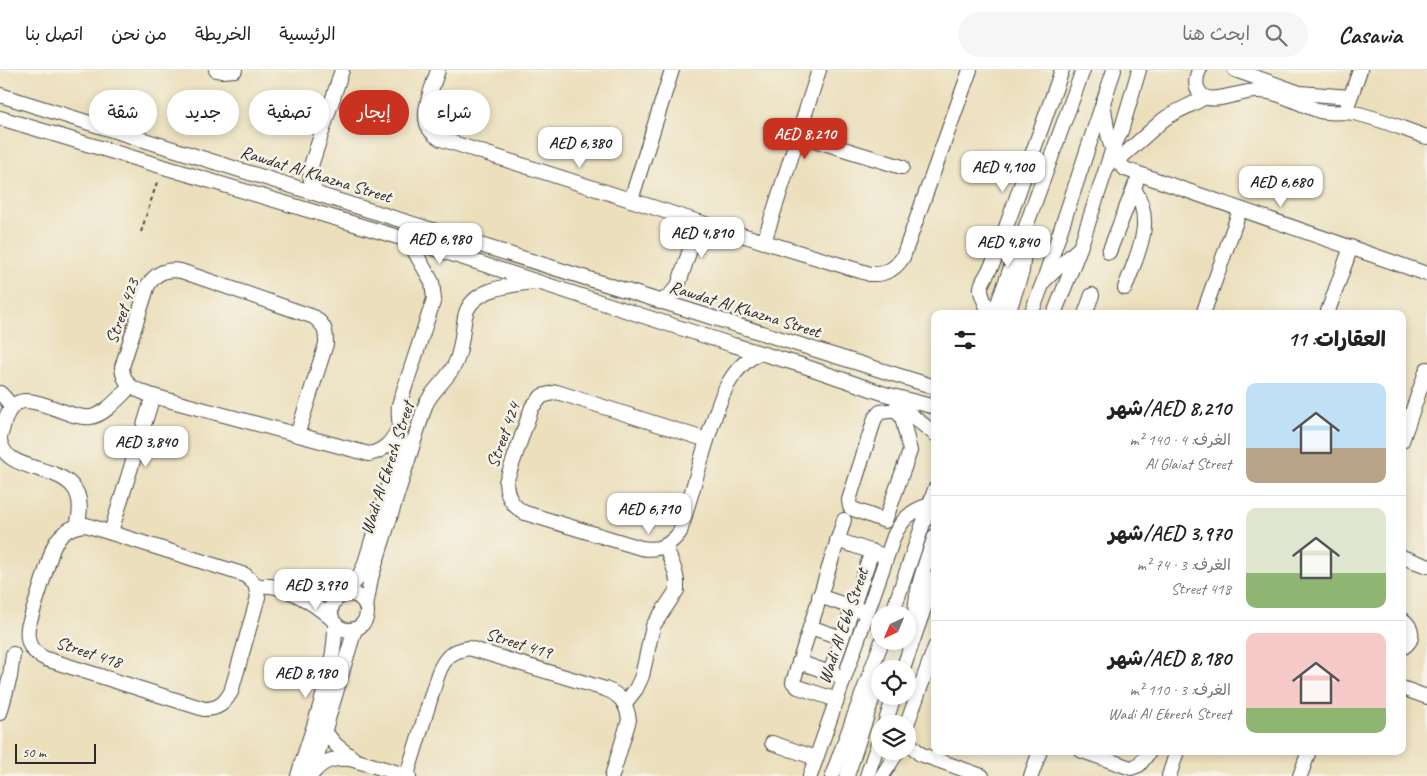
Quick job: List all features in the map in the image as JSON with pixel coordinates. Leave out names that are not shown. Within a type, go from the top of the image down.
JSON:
[{"type":"street","points":[[216,70],[223,72],[235,70]]},
{"type":"street","points":[[316,193],[311,181],[310,169],[342,70]]},
{"type":"street","points":[[438,70],[425,114],[426,125],[435,136],[700,222],[870,274],[883,273],[895,267],[903,257],[970,70]]},
{"type":"street","points":[[631,200],[672,70]]},
{"type":"street","points":[[764,242],[819,70]]},
{"type":"street","points":[[988,310],[981,294],[981,285],[994,262],[1062,70]]},
{"type":"street","points":[[1070,70],[1076,89]]},
{"type":"street","points":[[995,310],[1083,70]]},
{"type":"street","points":[[1033,310],[1114,70]]},
{"type":"street","points":[[1104,175],[1118,160],[1121,131],[1139,70]]},
{"type":"street","points":[[1199,70],[1196,85],[1199,92],[1205,97],[1213,98],[1256,90],[1262,91],[1327,112],[1358,114],[1427,137]]},
{"type":"street","points":[[1235,70],[1300,93],[1350,97]]},
{"type":"street","points":[[1345,112],[1360,70]]},
{"type":"street","name":"Rawdat Al Khazna Street","points":[[0,95],[931,386]]},
{"type":"street","points":[[1056,310],[1080,248],[1104,175],[1118,160],[1167,117],[1205,97]]},
{"type":"street","points":[[1103,102],[1118,160],[1140,175],[1427,274]]},
{"type":"street","name":"Rawdat Al Khazna Street","points":[[0,118],[408,240],[759,354],[801,365],[885,394],[931,406]]},
{"type":"street","points":[[798,136],[902,167]]},
{"type":"street","points":[[292,185],[310,169]]},
{"type":"street","points":[[1108,252],[1140,175]]},
{"type":"street","points":[[1125,288],[1142,239],[1145,222],[1142,204],[1134,189]]},
{"type":"street","points":[[1204,310],[1240,210]]},
{"type":"street","points":[[660,302],[678,286],[700,222]]},
{"type":"street","points":[[1009,310],[1022,271],[1026,226]]},
{"type":"street","points":[[307,776],[334,641],[331,608],[358,578],[364,566],[400,448],[402,435],[398,412],[399,405],[434,298],[432,282],[408,240]]},
{"type":"street","points":[[1328,310],[1350,247]]},
{"type":"street","points":[[1044,280],[1080,248]]},
{"type":"street","name":"Street 423","points":[[130,387],[124,380],[122,367],[148,285],[156,275],[162,272],[168,270],[181,271],[314,317],[323,325],[326,334],[326,344],[297,435]]},
{"type":"street","name":"Wadi Al Ekresh Street","points":[[366,607],[371,578],[423,414],[429,398],[446,379],[459,356],[467,308],[474,300],[488,293],[513,286],[539,282]]},
{"type":"street","points":[[678,286],[685,310]]},
{"type":"street","points":[[1086,310],[1092,295]]},
{"type":"street","points":[[733,345],[738,354],[738,369]]},
{"type":"street","points":[[801,365],[806,348]]},
{"type":"street","points":[[612,776],[628,728],[629,720],[624,703],[636,689],[642,676],[653,626],[677,590],[676,576],[666,547],[675,540],[684,524],[707,440],[725,388],[738,369],[748,360],[759,354]]},
{"type":"street","points":[[1406,429],[1427,369]]},
{"type":"street","points":[[916,381],[931,377]]},
{"type":"street","points":[[305,598],[356,595],[361,598],[366,607],[366,618],[360,627],[344,630],[305,598],[273,586],[256,587],[252,580],[245,575],[111,532],[86,525],[76,526],[79,506],[77,494],[71,485],[60,476],[10,458],[3,451],[0,439],[8,411],[20,401],[29,400],[79,417],[91,417],[102,412],[130,387],[153,396],[368,454],[376,453],[388,445],[400,426]]},
{"type":"street","name":"Street 424","points":[[666,547],[650,550],[641,548],[525,513],[513,504],[506,490],[506,482],[532,407],[542,396],[557,392],[707,440]]},
{"type":"street","points":[[0,393],[12,407]]},
{"type":"street","points":[[885,394],[931,431]]},
{"type":"street","points":[[111,532],[153,396]]},
{"type":"street","points":[[885,521],[910,451],[902,417],[898,412],[892,410],[880,412],[876,416],[849,500],[850,507],[853,510],[899,526]]},
{"type":"street","points":[[895,605],[931,502]]},
{"type":"street","name":"Wadi Al Ebb Street","points":[[810,776],[899,526],[912,512],[930,505]]},
{"type":"street","points":[[836,700],[794,684],[793,679],[844,520]]},
{"type":"street","name":"Street 418","points":[[76,526],[66,530],[58,538],[53,548],[28,627],[27,637],[30,647],[37,654],[56,662],[204,708],[219,707],[226,701],[231,692],[258,597],[256,587]]},
{"type":"street","points":[[837,540],[887,556]]},
{"type":"street","points":[[915,605],[916,592],[931,548]]},
{"type":"street","points":[[830,673],[872,551]]},
{"type":"street","points":[[1406,558],[1427,566]]},
{"type":"street","points":[[916,631],[931,588]]},
{"type":"street","points":[[820,596],[867,613]]},
{"type":"street","points":[[1406,622],[1410,626],[1412,634],[1410,642],[1406,645]]},
{"type":"street","points":[[810,627],[842,638]]},
{"type":"street","points":[[307,776],[325,732],[349,644],[355,629]]},
{"type":"street","points":[[0,713],[10,676],[7,656],[30,647]]},
{"type":"street","name":"Street 419","points":[[307,776],[324,762],[333,759],[359,762],[408,776],[443,661],[451,653],[460,649],[470,648],[604,689],[619,697],[624,703]]},
{"type":"street","points":[[910,715],[931,658]]},
{"type":"street","points":[[799,662],[844,678]]},
{"type":"street","points":[[832,776],[871,674]]},
{"type":"street","points":[[1406,689],[1427,697]]},
{"type":"street","points":[[847,776],[871,703]]},
{"type":"street","name":"Street 419","points":[[325,732],[342,751],[359,762]]},
{"type":"street","points":[[772,744],[816,758]]},
{"type":"street","points":[[916,750],[920,754]]},
{"type":"street","points":[[916,754],[982,776]]},
{"type":"street","points":[[1032,776],[1039,755]]},
{"type":"street","points":[[1094,755],[1131,768],[1139,765],[1147,755]]},
{"type":"street","points":[[1169,776],[1176,755]]},
{"type":"street","points":[[1300,776],[1308,755]]},
{"type":"street","points":[[867,776],[872,760]]},
{"type":"street","points":[[882,776],[892,760]]},
{"type":"path","points":[[141,232],[162,167]]}]
